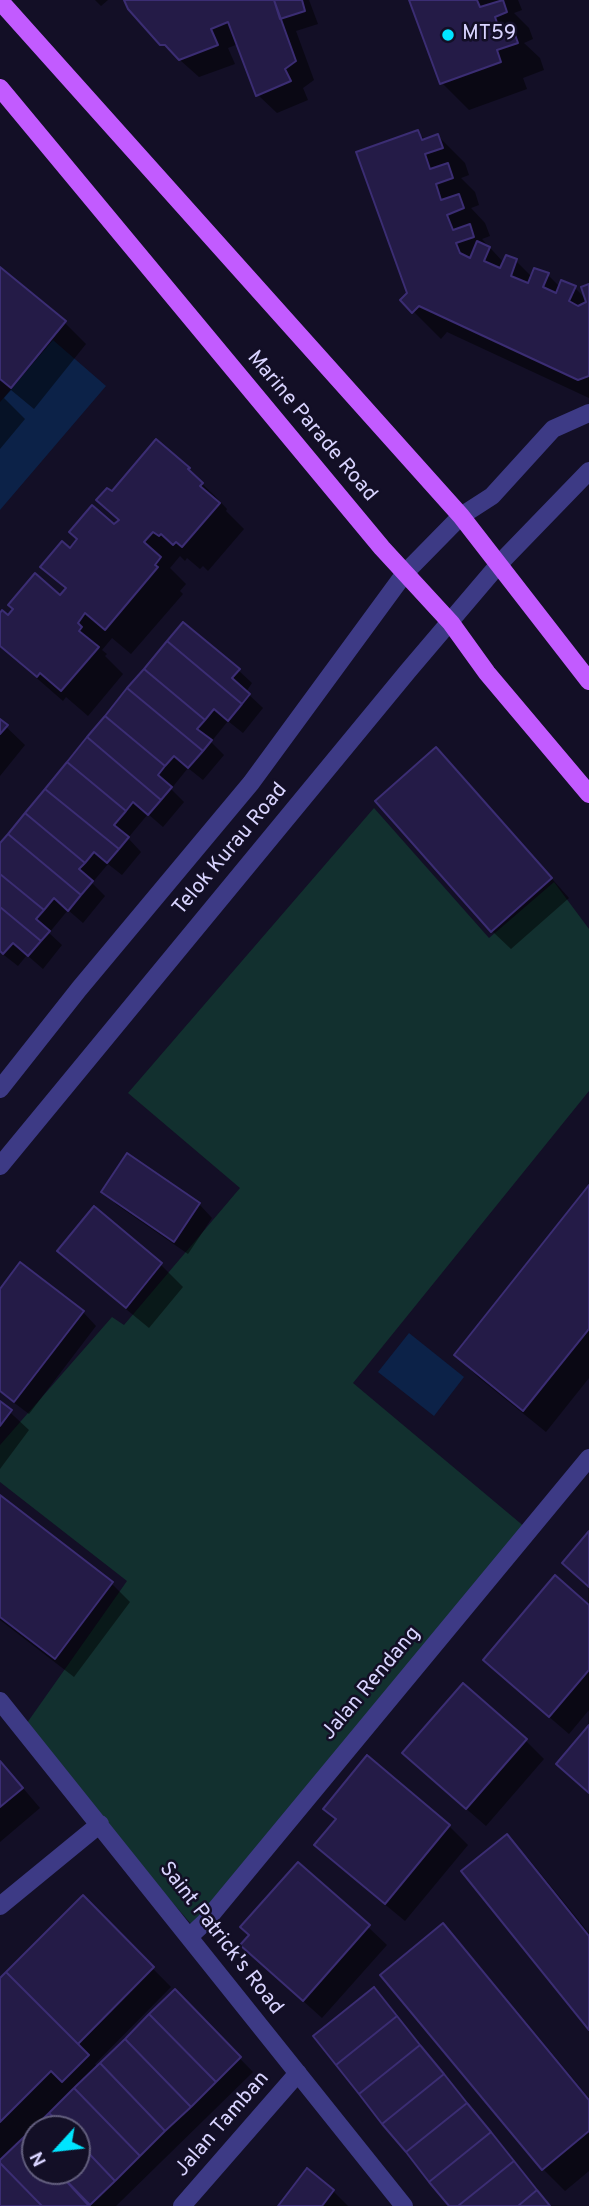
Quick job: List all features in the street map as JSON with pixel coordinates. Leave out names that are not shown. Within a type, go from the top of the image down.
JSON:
[{"type":"main road","points":[[0,1],[461,516],[589,681]]},
{"type":"main road","name":"Marine Parade Road","points":[[0,88],[364,527],[451,623],[486,673],[589,794]]},
{"type":"street","name":"Telok Kurau Road","points":[[0,1089],[79,989],[251,783],[405,573],[461,516],[492,496],[553,429],[589,413]]},
{"type":"street","name":"Telok Kurau Road","points":[[0,1166],[408,671],[499,564],[589,471]]},
{"type":"street","name":"Jalan Rendang","points":[[189,1937],[205,1922],[589,1458]]},
{"type":"street","name":"Saint Patrick's Road","points":[[0,1701],[404,2206]]},
{"type":"street","points":[[0,1906],[100,1824]]},
{"type":"street","name":"Jalan Tamban","points":[[182,2206],[298,2073]]},
{"type":"green space","points":[[374,808],[489,938],[554,882],[589,929],[589,1091],[353,1383],[526,1528],[192,1925],[22,1730],[127,1581],[0,1482],[0,1445],[112,1317],[124,1325],[240,1188],[128,1093]]},
{"type":"water","points":[[53,340],[106,386],[0,510],[0,402]]},
{"type":"water","points":[[409,1333],[464,1377],[434,1416],[378,1372]]},
{"type":"building","points":[[124,0],[274,0],[296,61],[285,69],[291,81],[256,96],[228,22],[211,29],[218,45],[179,60],[165,45],[160,45],[128,9]]},
{"type":"building","points":[[274,0],[302,0],[305,11],[280,19]]},
{"type":"building","points":[[409,0],[477,0],[480,7],[503,0],[507,12],[495,17],[501,34],[513,29],[518,43],[497,50],[501,62],[440,84]]},
{"type":"building","points":[[418,130],[422,140],[438,134],[443,148],[425,154],[430,169],[448,163],[453,178],[436,184],[441,200],[459,194],[464,208],[447,215],[453,230],[470,224],[474,237],[456,243],[460,253],[470,258],[477,241],[490,247],[484,261],[500,268],[506,255],[517,259],[511,276],[528,283],[534,268],[549,273],[543,287],[556,293],[561,280],[576,286],[569,301],[578,306],[586,302],[581,287],[589,284],[589,376],[578,380],[419,306],[412,313],[400,300],[407,293],[356,152]]},
{"type":"building","points":[[0,267],[66,321],[11,388],[0,379]]},
{"type":"building","points":[[156,439],[190,468],[188,469],[203,483],[200,486],[220,503],[182,547],[176,542],[173,545],[161,534],[159,536],[153,532],[144,542],[161,557],[155,565],[158,567],[105,630],[85,613],[78,623],[82,627],[79,631],[99,647],[61,691],[40,673],[37,677],[0,646],[0,613],[2,610],[8,615],[13,609],[8,605],[35,573],[60,595],[66,588],[40,567],[62,541],[70,548],[77,539],[69,532],[92,505],[114,524],[119,520],[96,500],[107,488],[112,491]]},
{"type":"building","points":[[183,622],[240,669],[232,678],[250,694],[242,704],[167,641]]},
{"type":"building","points":[[167,641],[242,704],[228,721],[214,709],[205,720],[144,669]]},
{"type":"building","points":[[144,669],[205,720],[197,729],[212,740],[203,751],[127,688]]},
{"type":"building","points":[[127,688],[203,751],[188,768],[174,756],[165,766],[105,716]]},
{"type":"building","points":[[105,716],[165,766],[158,775],[172,787],[161,800],[87,737]]},
{"type":"building","points":[[0,719],[8,725],[0,734]]},
{"type":"building","points":[[87,737],[161,800],[148,815],[133,802],[126,811],[67,762]]},
{"type":"building","points":[[436,747],[552,878],[491,932],[375,801]]},
{"type":"building","points":[[67,762],[126,811],[114,825],[129,837],[119,849],[45,789]]},
{"type":"building","points":[[45,789],[119,849],[107,863],[94,852],[85,863],[25,813]]},
{"type":"building","points":[[25,813],[85,863],[79,869],[93,881],[81,895],[8,834]]},
{"type":"building","points":[[8,834],[81,895],[68,911],[54,898],[44,910],[0,874],[0,843]]},
{"type":"building","points":[[0,874],[44,910],[36,919],[50,931],[41,941],[0,907]]},
{"type":"building","points":[[0,907],[41,941],[28,956],[13,943],[3,954],[0,951]]},
{"type":"building","points":[[127,1153],[200,1203],[174,1242],[101,1192]]},
{"type":"building","points":[[589,1185],[589,1329],[523,1411],[454,1355]]},
{"type":"building","points":[[94,1206],[162,1263],[126,1308],[57,1251]]},
{"type":"building","points":[[20,1262],[84,1311],[14,1402],[0,1391],[0,1289]]},
{"type":"building","points":[[0,1401],[12,1410],[0,1426]]},
{"type":"building","points":[[0,1495],[113,1582],[55,1659],[0,1617]]},
{"type":"building","points":[[589,1531],[589,1587],[562,1563]]},
{"type":"building","points":[[555,1575],[589,1605],[589,1670],[549,1717],[483,1660]]},
{"type":"building","points":[[463,1683],[527,1739],[466,1809],[402,1753]]},
{"type":"building","points":[[589,1725],[589,1793],[556,1764]]},
{"type":"building","points":[[367,1755],[450,1825],[385,1904],[314,1845],[336,1819],[323,1809]]},
{"type":"building","points":[[0,1761],[23,1788],[0,1807]]},
{"type":"building","points":[[507,1834],[589,1936],[589,2030],[461,1871]]},
{"type":"building","points":[[298,1862],[370,1925],[303,2001],[240,1945],[249,1935],[240,1927]]},
{"type":"building","points":[[83,1895],[154,1967],[78,2044],[6,1972]]},
{"type":"building","points":[[443,1923],[589,2100],[589,2131],[542,2170],[380,1975]]},
{"type":"building","points":[[6,1972],[89,2055],[62,2082],[51,2071],[0,2122],[0,1978]]},
{"type":"building","points":[[374,1987],[397,2016],[336,2065],[313,2036]]},
{"type":"building","points":[[175,1989],[241,2057],[216,2082],[149,2014]]},
{"type":"building","points":[[149,2014],[216,2082],[191,2107],[125,2039]]},
{"type":"building","points":[[397,2016],[420,2045],[359,2094],[336,2065]]},
{"type":"building","points":[[125,2039],[191,2107],[165,2131],[100,2063]]},
{"type":"building","points":[[420,2045],[444,2074],[382,2124],[359,2094]]},
{"type":"building","points":[[100,2063],[165,2131],[140,2156],[74,2088]]},
{"type":"building","points":[[444,2074],[467,2103],[406,2152],[382,2124]]},
{"type":"building","points":[[74,2088],[140,2156],[115,2181],[91,2156],[91,2115],[49,2113]]},
{"type":"building","points":[[467,2103],[491,2132],[429,2182],[406,2152]]},
{"type":"building","points":[[491,2132],[514,2161],[458,2206],[449,2206],[429,2182]]},
{"type":"building","points":[[21,2140],[21,2184],[0,2163]]},
{"type":"building","points":[[91,2156],[115,2181],[90,2205],[71,2185],[91,2185]]},
{"type":"building","points":[[514,2161],[537,2190],[518,2206],[458,2206]]},
{"type":"building","points":[[0,2163],[42,2206],[0,2206]]},
{"type":"building","points":[[307,2168],[334,2190],[322,2206],[278,2206]]},
{"type":"building","points":[[21,2185],[70,2185],[89,2206],[42,2206]]},
{"type":"building","points":[[537,2190],[550,2206],[518,2206]]},
{"type":"place","name":"MT59","points":[[448,35]]}]
